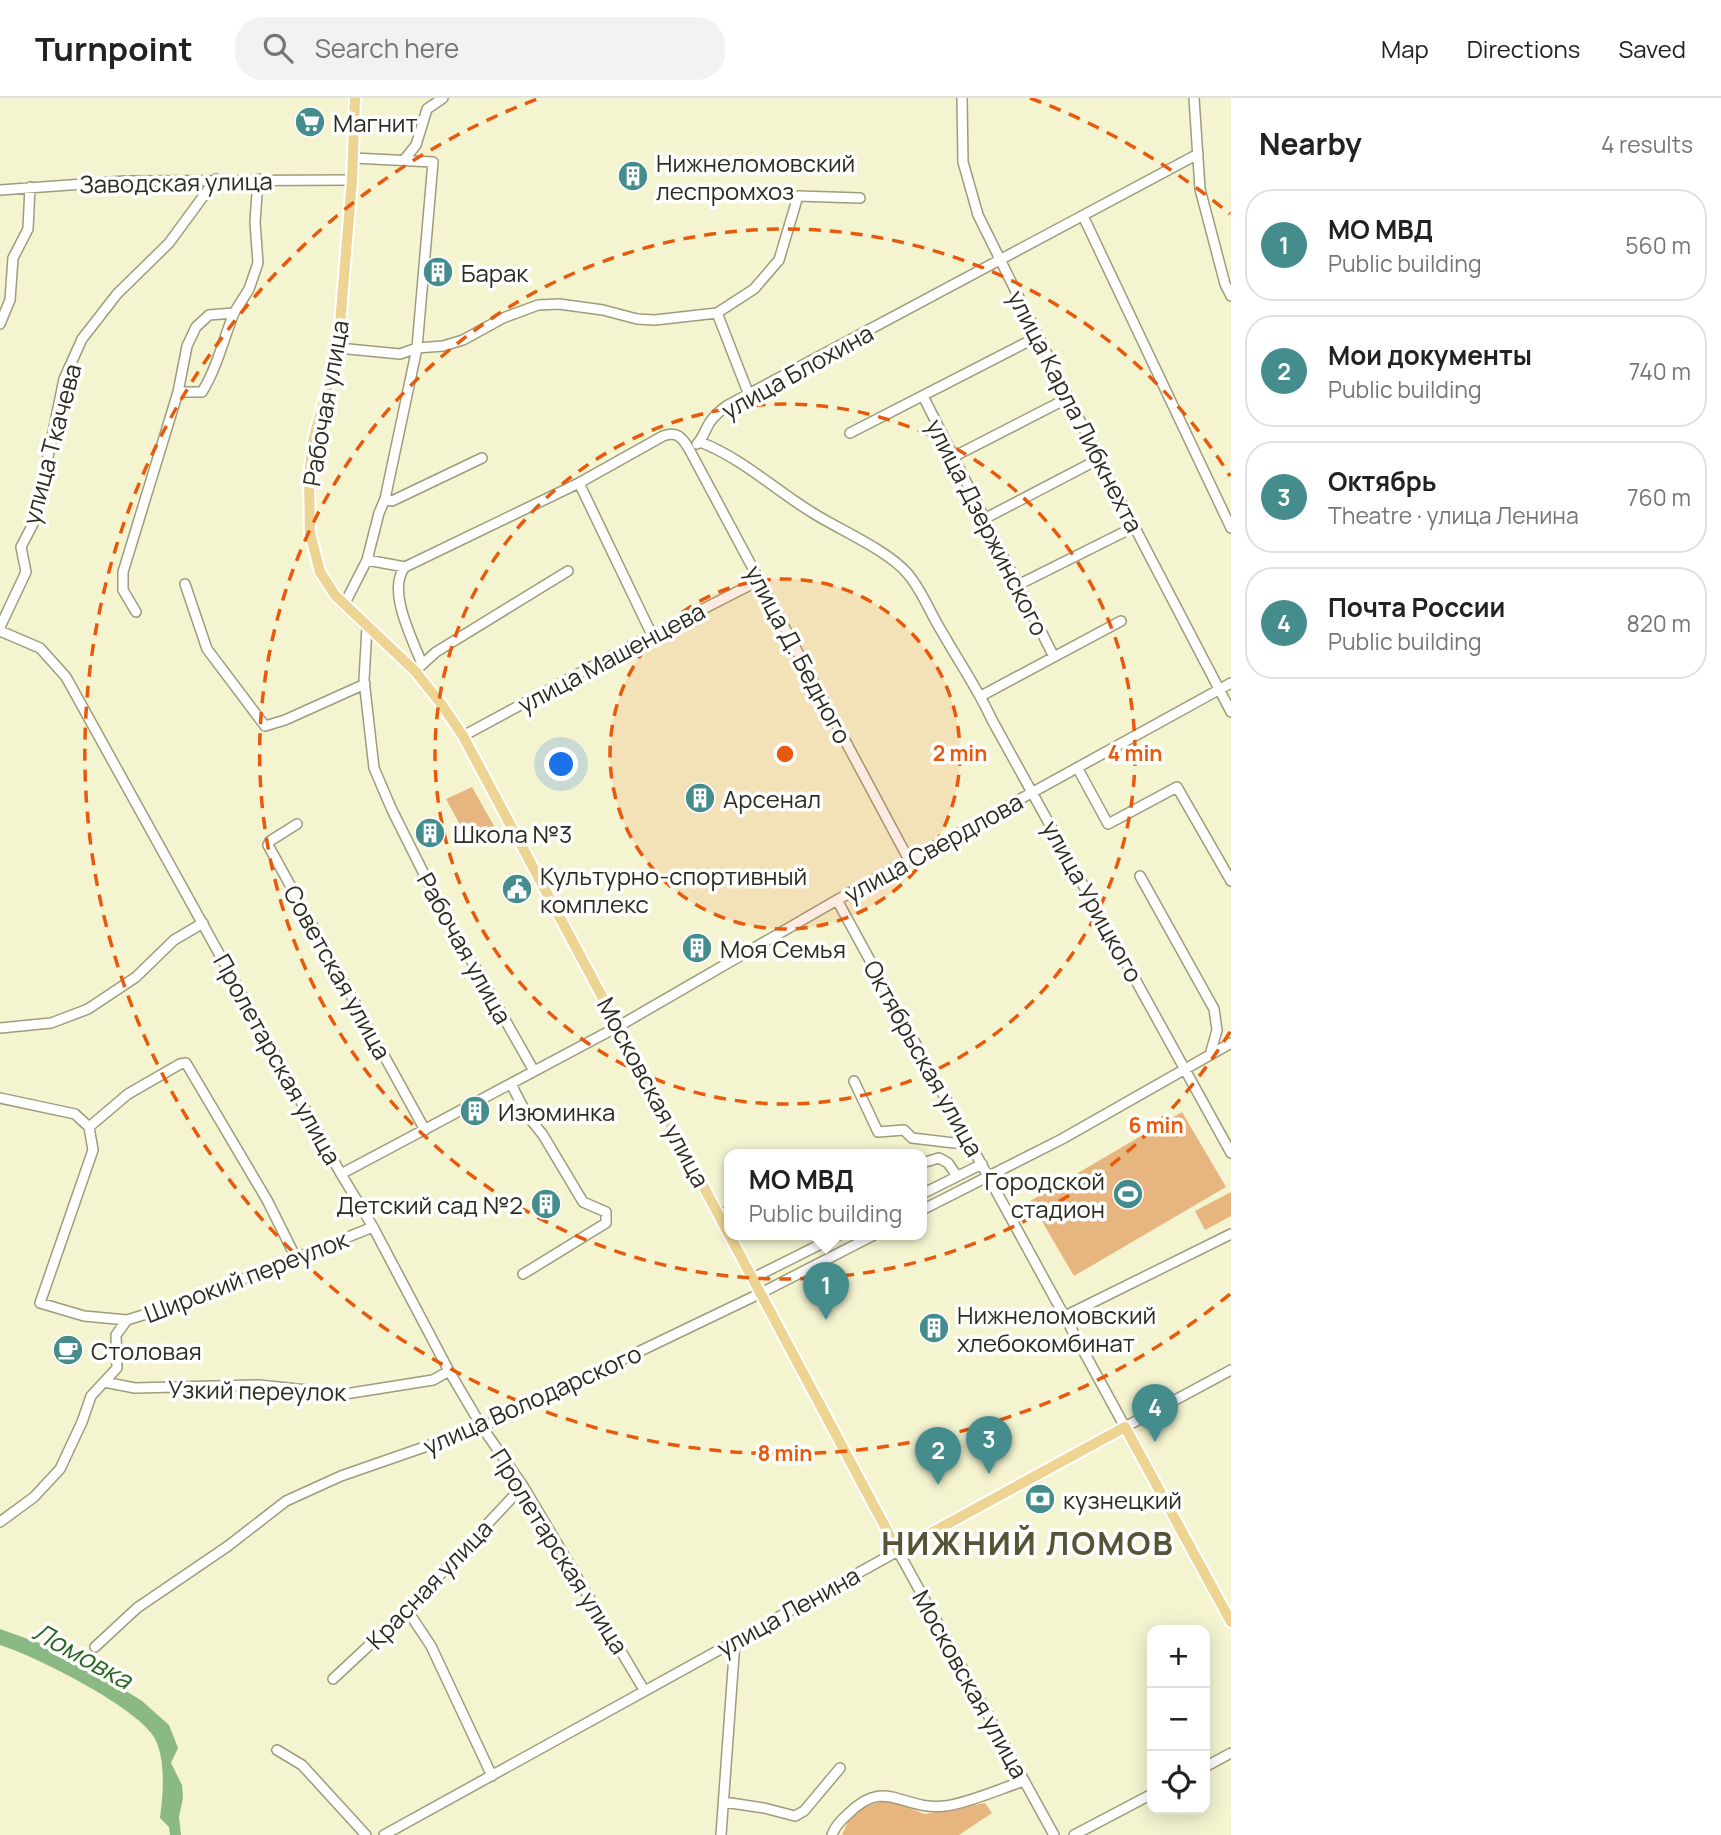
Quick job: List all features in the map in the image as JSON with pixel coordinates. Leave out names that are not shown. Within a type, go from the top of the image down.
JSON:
[{"type":"main road","name":"Рабочая улица","points":[[355,98],[352,180],[338,348],[313,441],[308,504],[310,533],[320,572],[344,605],[367,627]]},
{"type":"main road","name":"Московская улица","points":[[367,627],[419,668],[463,736],[619,1026],[724,1211]]},
{"type":"main road","name":"Московская улица","points":[[737,1240],[753,1278],[898,1551]]},
{"type":"main road","name":"улица Ленина","points":[[898,1551],[1125,1427]]},
{"type":"main road","name":"Октябрьская улица","points":[[1125,1427],[1231,1622]]},
{"type":"street","points":[[404,160],[415,145],[427,109],[443,98]]},
{"type":"street","name":"улица Карла Либкнехта","points":[[962,98],[963,162],[978,215],[1099,459],[1231,712]]},
{"type":"street","points":[[1194,98],[1200,189],[1225,284],[1231,296]]},
{"type":"street","name":"улица Блохина","points":[[689,449],[700,442],[708,424],[717,413],[1198,154]]},
{"type":"street","points":[[344,605],[367,560],[385,499],[417,348],[433,162],[352,158]]},
{"type":"street","name":"улица Ткачева","points":[[0,629],[26,572],[21,547],[35,520],[64,379],[82,339],[117,294],[169,243],[216,179]]},
{"type":"street","points":[[177,392],[202,392],[213,373],[234,313],[249,289],[258,263],[255,222],[258,179]]},
{"type":"street","name":"Заводская улица","points":[[0,190],[125,181],[352,180]]},
{"type":"street","points":[[0,324],[10,299],[13,258],[28,229],[30,187]]},
{"type":"street","points":[[338,348],[400,354],[417,348],[443,346],[463,340],[503,318],[538,305],[559,304],[655,320],[717,313],[754,289],[779,260],[798,196],[860,198]]},
{"type":"street","points":[[1083,216],[1231,528]]},
{"type":"street","points":[[136,612],[123,590],[123,572],[177,392],[187,346],[195,327],[209,315],[234,313]]},
{"type":"street","points":[[717,313],[749,395]]},
{"type":"street","points":[[850,433],[1037,337]]},
{"type":"street","name":"улица Дзержинского","points":[[923,396],[1054,657]]},
{"type":"street","points":[[953,457],[1068,398]]},
{"type":"street","points":[[568,571],[436,652],[419,668],[401,609],[398,579],[405,567],[579,483],[672,433],[683,439],[689,449]]},
{"type":"street","name":"улица Урицкого","points":[[700,442],[719,449],[810,512],[890,559],[905,570],[916,584],[981,696],[1231,1153]]},
{"type":"street","name":"улица Д. Бедного","points":[[689,449],[909,860]]},
{"type":"street","points":[[385,499],[392,501],[482,458]]},
{"type":"street","points":[[984,519],[1099,459]]},
{"type":"street","points":[[579,483],[652,635]]},
{"type":"street","points":[[1018,585],[1134,527]]},
{"type":"street","points":[[367,560],[405,567]]},
{"type":"street","name":"улица Машенцева","points":[[463,736],[760,580]]},
{"type":"street","points":[[185,584],[207,649],[265,726],[285,720],[365,684]]},
{"type":"street","points":[[981,696],[1121,621]]},
{"type":"street","name":"Рабочая улица","points":[[367,627],[365,684],[374,768],[437,900],[534,1071]]},
{"type":"street","name":"Пролетарская улица","points":[[0,629],[40,648],[66,677],[341,1174],[373,1227],[449,1371],[482,1427],[523,1486],[644,1690]]},
{"type":"street","name":"улица Свердлова","points":[[341,1174],[619,1026],[837,900],[1231,683]]},
{"type":"street","points":[[1078,769],[1108,824],[1177,787],[1231,881]]},
{"type":"street","name":"Советская улица","points":[[297,824],[268,845],[425,1130]]},
{"type":"street","points":[[1140,876],[1213,1009],[1217,1030],[1210,1055]]},
{"type":"street","name":"Октябрьская улица","points":[[837,900],[1125,1427]]},
{"type":"street","points":[[0,1028],[51,1023],[88,1009],[136,977],[174,940],[203,923]]},
{"type":"street","points":[[927,1208],[1062,1139],[1231,1043]]},
{"type":"street","points":[[89,1127],[128,1094],[180,1064],[187,1063],[267,1200],[296,1258]]},
{"type":"street","points":[[854,1081],[878,1132],[904,1130],[912,1138],[954,1143],[967,1138]]},
{"type":"street","points":[[511,1084],[527,1115],[543,1135],[583,1202],[606,1212],[607,1223],[523,1274]]},
{"type":"street","points":[[0,1098],[75,1114],[89,1127],[93,1150],[40,1303],[84,1316],[127,1320]]},
{"type":"street","points":[[927,1162],[939,1158],[948,1163],[957,1176]]},
{"type":"street","points":[[927,1191],[982,1164]]},
{"type":"street","name":"Широкий переулок","points":[[104,1382],[117,1368],[116,1335],[127,1320],[185,1301],[373,1227]]},
{"type":"street","points":[[1065,1316],[1231,1234]]},
{"type":"street","points":[[753,1278],[829,1240]]},
{"type":"street","name":"улица Володарского","points":[[95,1647],[137,1608],[228,1546],[286,1501],[341,1476],[482,1427],[761,1293],[864,1240]]},
{"type":"street","name":"улица Ленина","points":[[1125,1427],[1231,1370]]},
{"type":"street","name":"Узкий переулок","points":[[104,1382],[135,1388],[259,1385],[345,1394],[433,1380],[449,1371]]},
{"type":"street","points":[[0,1522],[34,1497],[60,1469],[82,1422],[90,1396],[104,1382]]},
{"type":"street","name":"Красная улица","points":[[333,1679],[407,1610],[523,1486]]},
{"type":"street","name":"улица Ленина","points":[[384,1835],[898,1551]]},
{"type":"street","name":"Московская улица","points":[[898,1551],[1054,1835]]},
{"type":"street","points":[[407,1610],[431,1646],[492,1776]]},
{"type":"street","points":[[720,1835],[736,1641]]},
{"type":"street","points":[[277,1750],[302,1765],[366,1835]]},
{"type":"street","points":[[1210,1764],[1231,1753]]},
{"type":"street","points":[[724,1802],[795,1816],[804,1811],[840,1768]]},
{"type":"street","points":[[832,1835],[834,1828],[860,1802],[882,1794],[914,1805],[946,1806],[1024,1781]]},
{"type":"street","points":[[1074,1835],[1147,1797]]},
{"type":"shaded area","points":[[472,787],[498,833],[472,847],[446,799]]},
{"type":"shaded area","name":"Городской стадион","points":[[1182,1112],[1226,1187],[1074,1276],[1030,1201]]},
{"type":"shaded area","points":[[1231,1192],[1231,1216],[1205,1230],[1195,1211]]},
{"type":"shaded area","points":[[0,1629],[45,1645],[52,1654],[70,1662],[85,1665],[142,1701],[169,1725],[178,1748],[171,1763],[182,1785],[183,1798],[179,1817],[181,1835],[170,1835],[169,1827],[160,1818],[162,1764],[152,1734],[124,1709],[82,1683],[0,1645]]},
{"type":"shaded area","points":[[887,1800],[925,1814],[985,1803],[992,1813],[959,1835],[842,1835],[853,1810]]},
{"type":"place","name":"Магнит","points":[[310,122]]},
{"type":"place","name":"Нижнеломовский леспромхоз","points":[[633,176]]},
{"type":"place","name":"Барак","points":[[438,272]]},
{"type":"place","name":"Арсенал","points":[[700,798]]},
{"type":"place","name":"Школа №3","points":[[430,833]]},
{"type":"place","name":"Культурно-спортивный комплекс","points":[[517,889]]},
{"type":"place","name":"Моя Семья","points":[[697,948]]},
{"type":"place","name":"Изюминка","points":[[475,1111]]},
{"type":"place","name":"Городской стадион","points":[[1128,1194]]},
{"type":"place","name":"Детский сад №2","points":[[546,1204]]},
{"type":"place","name":"МО МВД","points":[[826,1320]]},
{"type":"place","name":"Нижнеломовский хлебокомбинат","points":[[934,1328]]},
{"type":"place","name":"Столовая","points":[[68,1350]]},
{"type":"place","name":"Почта России","points":[[1155,1442]]},
{"type":"place","name":"Октябрь","points":[[989,1474]]},
{"type":"place","name":"Мои документы","points":[[938,1485]]},
{"type":"place","name":"кузнецкий","points":[[1040,1499]]},
{"type":"district","name":"НИЖНИЙ ЛОМОВ","points":[[1028,1543]]},
{"type":"water label","name":"Ломовка","points":[[83,1655]]}]
